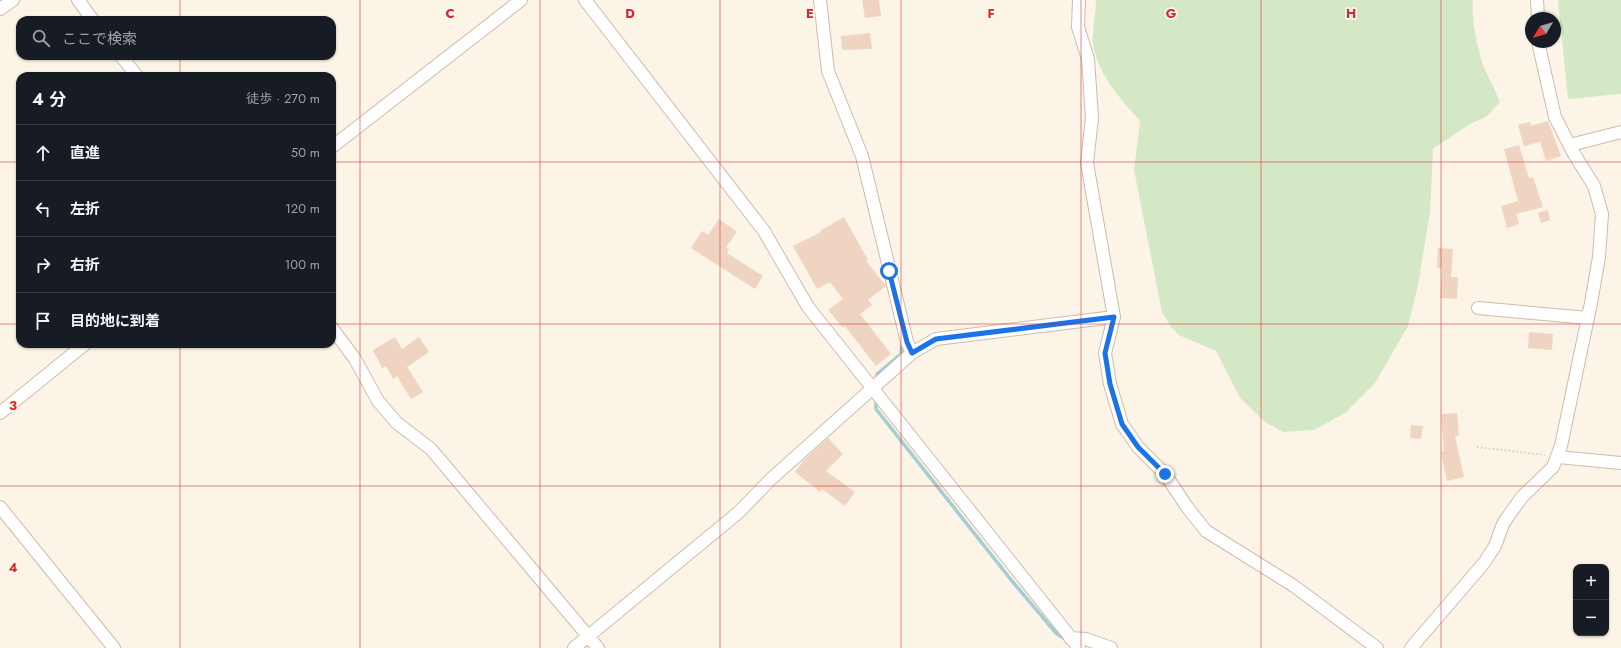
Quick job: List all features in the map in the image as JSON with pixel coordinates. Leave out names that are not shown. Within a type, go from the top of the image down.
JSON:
[{"type":"street","points":[[0,9],[13,0]]},
{"type":"street","points":[[78,0],[90,16]]},
{"type":"street","points":[[336,144],[521,0]]},
{"type":"street","points":[[585,0],[744,202],[764,230],[808,307],[870,388],[1079,648]]},
{"type":"street","points":[[820,0],[828,71],[862,156],[905,335],[912,353]]},
{"type":"street","points":[[1079,0],[1078,27],[1088,59],[1092,118],[1087,163],[1114,317],[1105,353],[1115,405],[1122,424],[1131,439],[1165,474],[1187,507],[1206,531],[1294,586],[1377,648]]},
{"type":"street","points":[[1537,0],[1538,12]]},
{"type":"street","points":[[1411,648],[1484,563],[1495,546],[1503,524],[1522,497],[1553,467],[1558,457],[1588,318],[1599,257],[1602,214],[1594,186],[1555,117],[1539,48]]},
{"type":"street","points":[[124,60],[134,72]]},
{"type":"street","points":[[1570,145],[1621,132]]},
{"type":"street","points":[[1478,308],[1588,318]]},
{"type":"street","points":[[574,648],[739,512],[771,479],[870,388],[912,353],[936,339],[1114,317]]},
{"type":"street","points":[[336,333],[355,359],[378,401],[397,423],[432,449],[598,648]]},
{"type":"street","points":[[0,412],[80,348]]},
{"type":"street","points":[[1558,457],[1621,463]]},
{"type":"street","points":[[0,507],[114,648]]},
{"type":"street","points":[[1070,638],[1086,639],[1111,648]]},
{"type":"path","points":[[1477,447],[1558,457]]},
{"type":"green space","points":[[1096,0],[1473,0],[1474,24],[1479,50],[1483,65],[1500,102],[1486,117],[1468,125],[1433,149],[1430,212],[1418,285],[1408,326],[1375,383],[1345,413],[1314,430],[1283,432],[1265,422],[1240,398],[1216,351],[1179,335],[1171,327],[1162,312],[1134,170],[1140,121],[1110,85],[1095,54],[1093,32]]},
{"type":"green space","points":[[1558,0],[1621,0],[1621,94],[1568,99],[1561,30],[1561,12],[1559,12]]},
{"type":"building","points":[[862,0],[879,0],[881,16],[865,18]]},
{"type":"building","points":[[870,33],[872,49],[842,50],[841,36]]},
{"type":"building","points":[[1548,121],[1561,156],[1546,161],[1540,142],[1524,146],[1518,125],[1530,122],[1531,126]]},
{"type":"building","points":[[1519,145],[1529,178],[1533,177],[1543,207],[1516,214],[1519,224],[1507,228],[1501,206],[1518,201],[1504,149]]},
{"type":"building","points":[[1548,210],[1550,220],[1541,223],[1538,213]]},
{"type":"building","points":[[844,217],[868,260],[866,261],[886,286],[868,300],[872,305],[860,314],[891,354],[876,366],[845,326],[843,328],[828,310],[843,299],[830,282],[817,289],[793,246],[821,232],[820,231]]},
{"type":"building","points":[[719,219],[737,232],[726,247],[729,249],[727,253],[763,276],[755,289],[691,248],[702,231],[708,235]]},
{"type":"building","points":[[1438,248],[1453,249],[1451,277],[1458,277],[1457,299],[1440,298],[1442,269],[1437,268]]},
{"type":"building","points":[[1529,332],[1553,334],[1552,350],[1528,348]]},
{"type":"building","points":[[395,337],[402,349],[419,337],[429,352],[407,367],[423,392],[411,399],[397,376],[393,379],[386,366],[382,368],[373,350]]},
{"type":"building","points":[[1457,413],[1459,435],[1455,436],[1464,477],[1447,481],[1441,452],[1444,451],[1441,414]]},
{"type":"building","points":[[1411,425],[1423,426],[1421,439],[1410,438]]},
{"type":"building","points":[[828,438],[843,454],[826,471],[855,492],[845,506],[822,489],[820,492],[795,472],[805,459]]},
{"type":"waterway","points":[[877,379],[877,374],[901,354],[902,342]]},
{"type":"waterway","points":[[876,399],[876,409],[1012,581],[1056,633],[1068,641]]},
{"type":"route","points":[[889,271],[907,342],[912,353],[936,339],[1114,317],[1105,353],[1115,405],[1122,424],[1131,439],[1165,474]]}]
